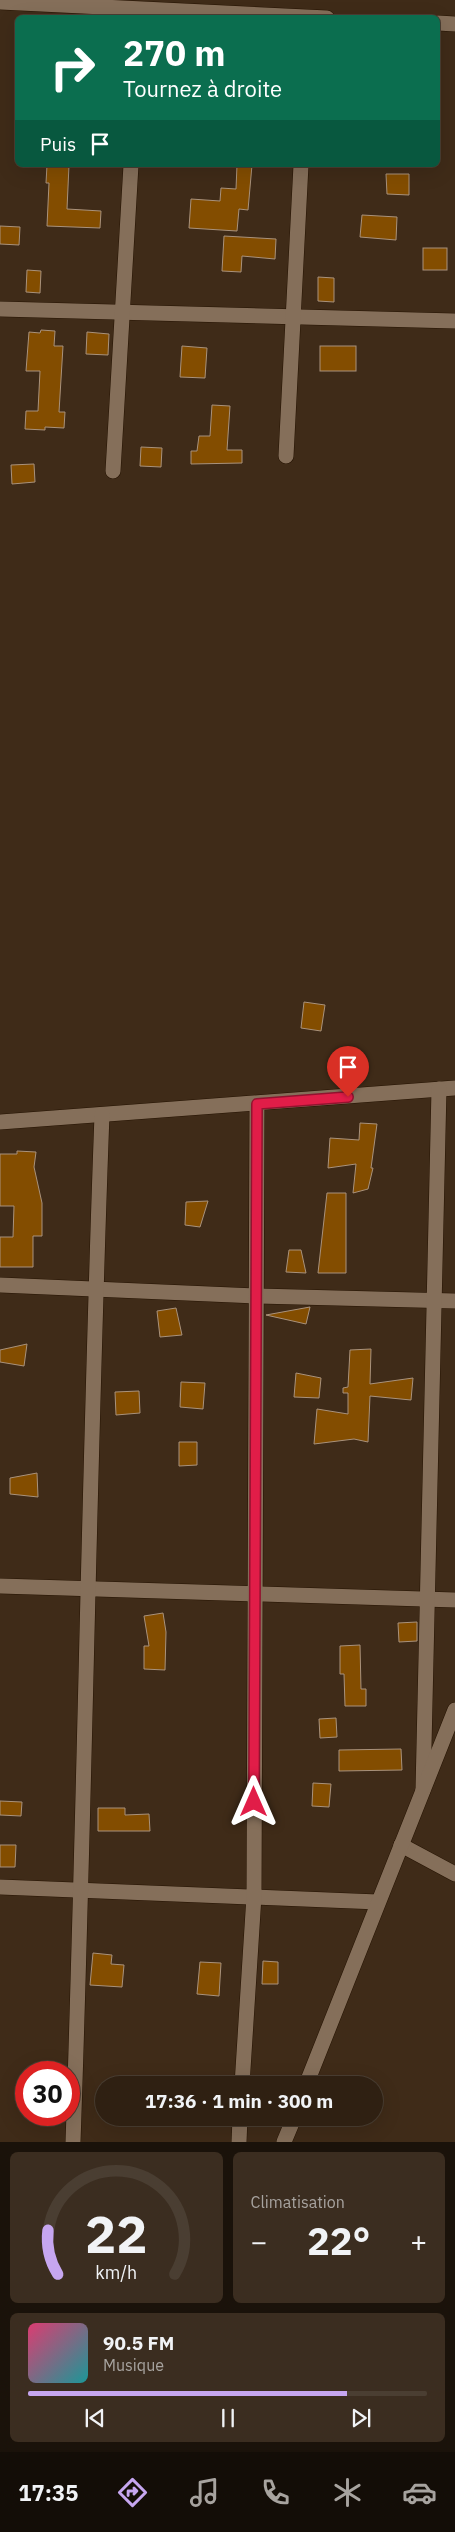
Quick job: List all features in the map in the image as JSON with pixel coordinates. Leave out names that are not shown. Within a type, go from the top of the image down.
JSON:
[{"type":"street","points":[[0,2],[140,13],[224,15]]},
{"type":"street","points":[[440,23],[455,24]]},
{"type":"street","points":[[114,471],[131,167]]},
{"type":"street","points":[[286,456],[300,167]]},
{"type":"street","points":[[0,309],[455,322]]},
{"type":"street","points":[[0,1122],[455,1088]]},
{"type":"street","points":[[423,1790],[436,1300],[439,1089]]},
{"type":"street","points":[[243,2076],[254,1896],[258,1296],[257,1104]]},
{"type":"street","points":[[73,2142],[82,1890],[95,1287],[102,1115]]},
{"type":"street","points":[[0,1285],[95,1287],[258,1296],[455,1300]]},
{"type":"street","points":[[0,1586],[455,1600]]},
{"type":"street","points":[[310,2076],[455,1710]]},
{"type":"street","points":[[401,1845],[455,1874]]},
{"type":"street","points":[[0,1887],[378,1902]]},
{"type":"street","points":[[238,2142],[239,2126]]},
{"type":"street","points":[[284,2142],[291,2126]]},
{"type":"building","points":[[47,167],[69,167],[67,209],[101,211],[100,228],[47,226],[49,183],[46,183]]},
{"type":"building","points":[[237,167],[252,167],[248,210],[239,209],[237,231],[189,228],[191,199],[220,201],[221,188],[236,189]]},
{"type":"building","points":[[386,174],[409,174],[409,195],[387,194]]},
{"type":"building","points":[[362,215],[397,217],[396,240],[360,237]]},
{"type":"building","points":[[0,226],[20,227],[19,245],[0,244]]},
{"type":"building","points":[[224,236],[276,239],[275,259],[242,256],[241,272],[222,271]]},
{"type":"building","points":[[423,248],[447,248],[447,270],[423,270]]},
{"type":"building","points":[[27,270],[41,271],[40,293],[26,292]]},
{"type":"building","points":[[318,277],[334,278],[334,302],[318,301]]},
{"type":"building","points":[[41,330],[55,331],[54,346],[63,346],[59,412],[65,412],[64,428],[45,427],[45,430],[25,429],[26,411],[38,411],[40,371],[26,371],[29,332],[40,333]]},
{"type":"building","points":[[87,332],[109,334],[108,355],[86,354]]},
{"type":"building","points":[[182,346],[207,348],[205,378],[180,377]]},
{"type":"building","points":[[320,346],[356,346],[356,371],[320,371]]},
{"type":"building","points":[[212,405],[230,406],[227,450],[242,450],[242,463],[191,464],[191,451],[197,451],[199,436],[210,436]]},
{"type":"building","points":[[141,447],[162,448],[161,467],[140,466]]},
{"type":"building","points":[[34,464],[35,482],[12,484],[11,465]]},
{"type":"building","points":[[304,1002],[325,1005],[321,1031],[301,1028]]},
{"type":"building","points":[[360,1123],[377,1124],[371,1168],[373,1168],[368,1189],[353,1193],[356,1164],[328,1168],[330,1138],[359,1140]]},
{"type":"building","points":[[17,1151],[36,1152],[34,1167],[42,1203],[42,1236],[33,1236],[33,1267],[0,1267],[0,1237],[13,1237],[14,1206],[0,1206],[0,1154],[17,1154]]},
{"type":"building","points":[[327,1193],[346,1193],[346,1273],[318,1273]]},
{"type":"building","points":[[208,1201],[200,1227],[185,1225],[186,1202]]},
{"type":"building","points":[[289,1250],[301,1250],[306,1273],[286,1272]]},
{"type":"building","points":[[310,1307],[306,1324],[266,1315]]},
{"type":"building","points":[[176,1308],[182,1335],[160,1337],[157,1311]]},
{"type":"building","points":[[27,1344],[24,1366],[0,1362],[0,1350]]},
{"type":"building","points":[[371,1349],[370,1384],[413,1378],[411,1400],[370,1396],[368,1442],[354,1439],[314,1444],[317,1409],[348,1414],[348,1393],[343,1393],[343,1388],[348,1387],[350,1350]]},
{"type":"building","points":[[296,1373],[321,1378],[319,1398],[294,1397]]},
{"type":"building","points":[[181,1382],[205,1383],[203,1409],[180,1407]]},
{"type":"building","points":[[139,1391],[140,1413],[116,1415],[115,1392]]},
{"type":"building","points":[[179,1442],[197,1442],[197,1465],[179,1466]]},
{"type":"building","points":[[37,1473],[38,1497],[10,1494],[10,1478]]},
{"type":"building","points":[[163,1613],[166,1632],[165,1670],[144,1669],[144,1646],[149,1646],[144,1616]]},
{"type":"building","points":[[417,1622],[417,1641],[399,1642],[398,1623]]},
{"type":"building","points":[[360,1645],[361,1689],[366,1689],[366,1706],[345,1706],[344,1674],[340,1674],[340,1646]]},
{"type":"building","points":[[336,1718],[337,1737],[320,1738],[319,1719]]},
{"type":"building","points":[[401,1749],[402,1770],[339,1771],[339,1750]]},
{"type":"building","points":[[313,1783],[331,1784],[329,1807],[312,1806]]},
{"type":"building","points":[[0,1801],[22,1802],[21,1816],[0,1815]]},
{"type":"building","points":[[98,1808],[125,1808],[125,1815],[149,1814],[150,1831],[98,1831]]},
{"type":"building","points":[[0,1845],[16,1845],[15,1867],[0,1867]]},
{"type":"building","points":[[93,1953],[112,1955],[111,1964],[124,1965],[122,1987],[90,1985]]},
{"type":"building","points":[[263,1961],[278,1962],[278,1984],[262,1984]]},
{"type":"building","points":[[200,1962],[221,1963],[219,1996],[197,1994]]},
{"type":"route","points":[[254,1802],[258,1296],[257,1104],[348,1097]]}]
